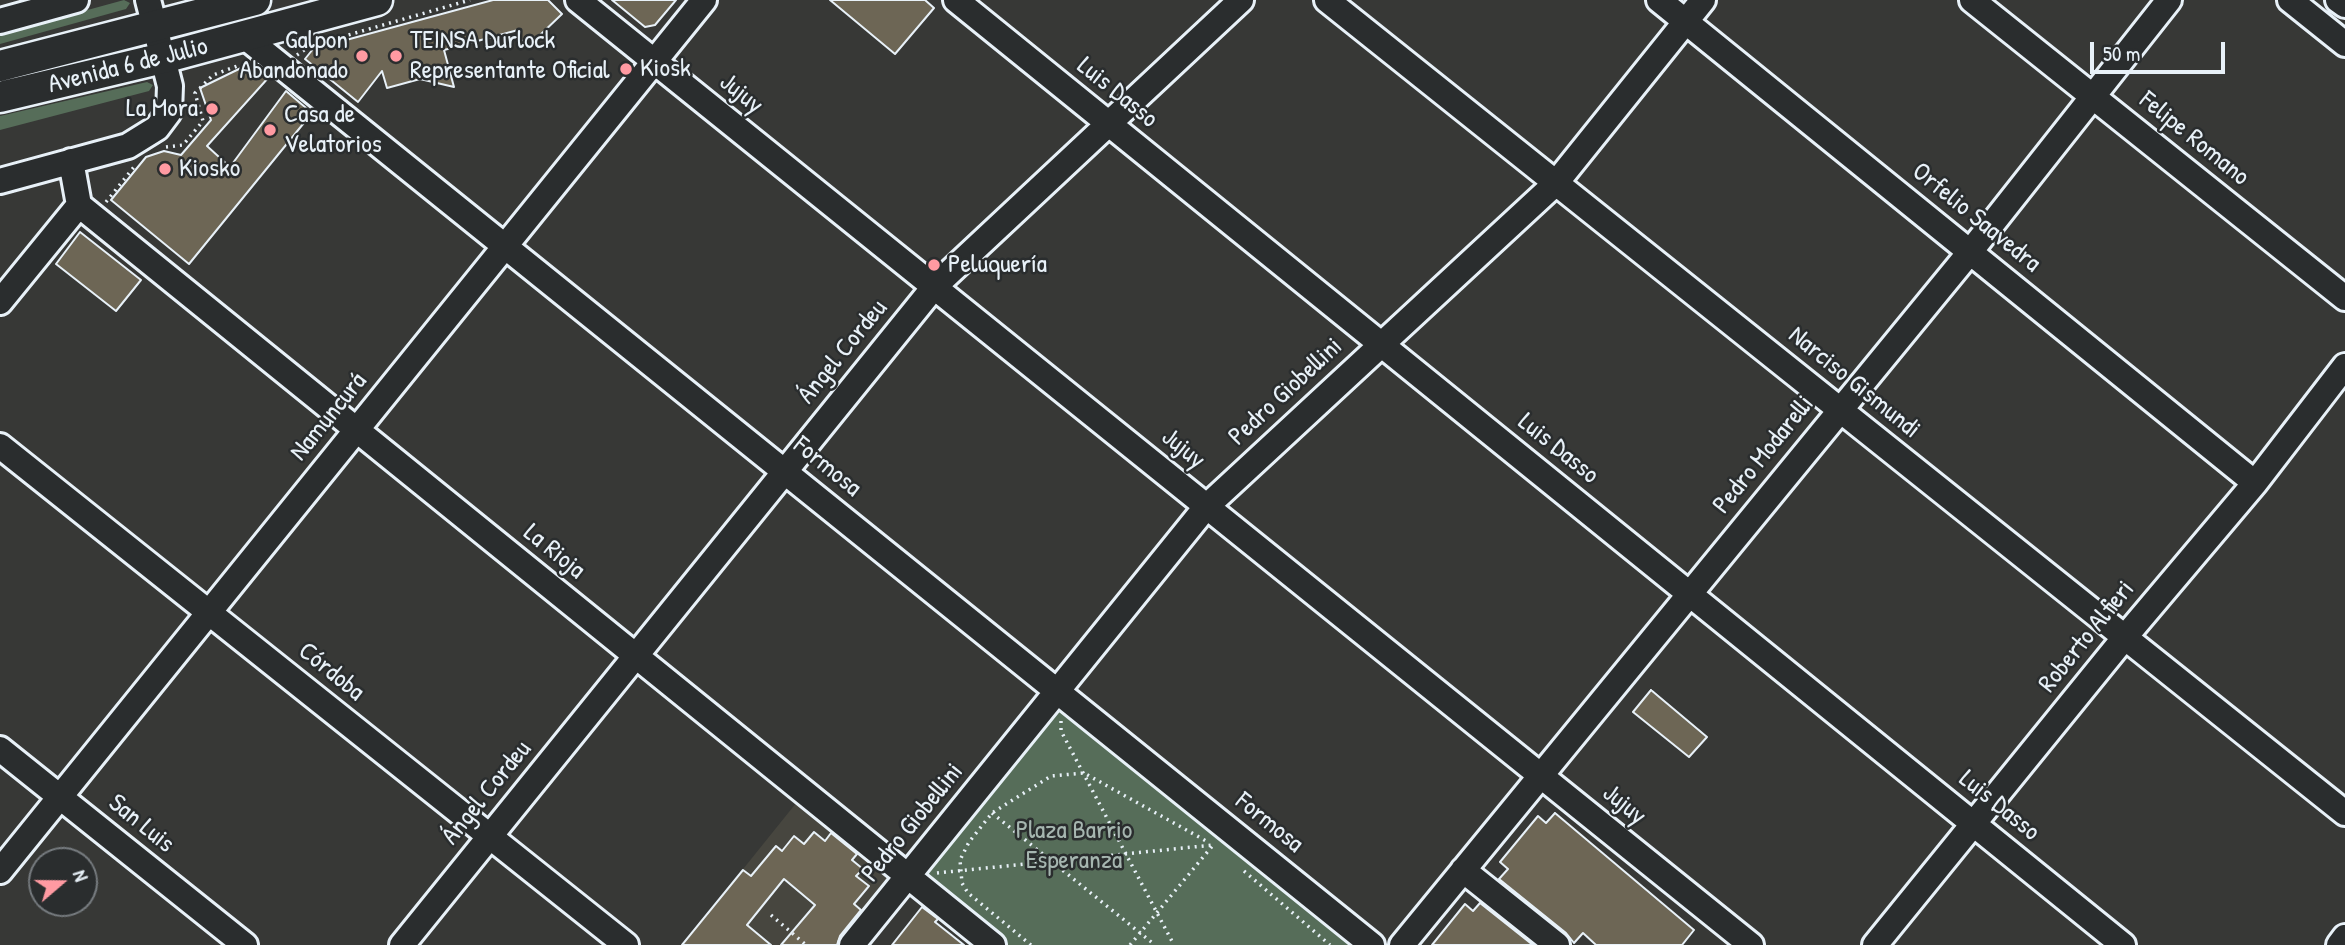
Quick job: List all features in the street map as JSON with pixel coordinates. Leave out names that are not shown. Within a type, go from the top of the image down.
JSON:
[{"type":"main road","name":"Avenida 6 de Julio","points":[[0,66],[151,13],[255,0]]},
{"type":"main road","name":"Avenida 6 de Julio","points":[[0,97],[163,58],[377,0]]},
{"type":"street","name":"Jujuy","points":[[578,0],[1751,945]]},
{"type":"street","name":"Namuncurá","points":[[0,872],[704,0]]},
{"type":"street","name":"Luis Dasso","points":[[956,0],[2123,945]]},
{"type":"street","name":"Ángel Cordeu","points":[[402,945],[934,287],[1241,0]]},
{"type":"street","name":"Narciso Gismundi","points":[[1326,0],[2345,813]]},
{"type":"street","name":"Orfelio Saavedra","points":[[1659,0],[2255,483]]},
{"type":"street","name":"Pedro Giobellini","points":[[852,945],[1206,507],[1556,183],[1703,0]]},
{"type":"street","name":"Felipe Romano","points":[[1972,0],[2345,298]]},
{"type":"street","name":"Pedro Modarelli","points":[[1402,945],[1970,252],[2169,0]]},
{"type":"street","points":[[2290,0],[2345,44]]},
{"type":"street","points":[[2338,0],[2345,5]]},
{"type":"street","points":[[0,21],[27,7],[60,2]]},
{"type":"street","points":[[0,181],[128,146],[157,128],[169,112],[170,86],[151,13]]},
{"type":"street","name":"Formosa","points":[[244,36],[1057,691],[1220,836],[1373,945]]},
{"type":"street","points":[[0,302],[79,205],[71,161]]},
{"type":"street","name":"La Rioja","points":[[79,205],[993,945]]},
{"type":"street","name":"Roberto Alfieri","points":[[1875,945],[2125,637],[2255,483],[2345,366]]},
{"type":"street","name":"Córdoba","points":[[0,446],[626,945]]},
{"type":"street","name":"San Luis","points":[[0,749],[245,945]]},
{"type":"street","points":[[1463,870],[1557,945]]},
{"type":"street","points":[[2339,945],[2345,937]]},
{"type":"path","points":[[283,67],[310,46],[470,0]]},
{"type":"path","points":[[1057,691],[1061,730],[1174,945]]},
{"type":"path","points":[[1031,945],[968,893],[962,883],[960,871],[964,851],[992,813],[1051,776],[1084,773],[1220,836]]},
{"type":"path","points":[[992,813],[1155,945]]},
{"type":"path","points":[[908,876],[1126,854],[1220,836]]},
{"type":"path","points":[[1130,945],[1220,836]]},
{"type":"path","points":[[1234,863],[1330,945]]},
{"type":"path","points":[[771,915],[806,945]]},
{"type":"shaded area","points":[[801,797],[900,877],[846,945],[682,945]]},
{"type":"green space","points":[[124,0],[130,3],[126,9],[0,44],[0,34]]},
{"type":"green space","points":[[147,82],[153,85],[149,91],[0,130],[0,116]]},
{"type":"green space","name":"Plaza Barrio Esperanza","points":[[1060,705],[1353,945],[1008,945],[922,874]]},
{"type":"building","points":[[493,0],[548,0],[562,14],[538,37],[521,41],[518,30],[444,50],[454,87],[420,79],[387,88],[382,71],[358,102],[305,59],[313,49]]},
{"type":"building","points":[[612,0],[676,0],[655,25],[645,27]]},
{"type":"building","points":[[830,0],[925,0],[934,8],[895,54]]},
{"type":"building","points":[[241,68],[269,77],[207,146],[230,167],[286,91],[312,113],[189,264],[111,200],[146,157],[164,151],[181,155],[211,120],[200,88]]},
{"type":"building","points":[[80,232],[141,280],[116,311],[56,264]]},
{"type":"building","points":[[1651,690],[1707,737],[1689,757],[1633,712]]},
{"type":"building","points":[[1555,813],[1694,930],[1682,945],[1596,945],[1583,933],[1574,943],[1566,933],[1499,879],[1508,869],[1500,862],[1538,816],[1546,823]]},
{"type":"building","points":[[814,832],[825,841],[831,833],[857,854],[852,860],[863,869],[856,876],[869,886],[854,904],[861,910],[840,936],[837,945],[781,945],[815,905],[784,879],[747,925],[771,945],[682,945],[743,870],[751,876],[776,846],[782,851],[794,836],[804,844]]},
{"type":"building","points":[[1480,903],[1533,945],[1432,945],[1465,904],[1473,911]]},
{"type":"building","points":[[922,907],[938,919],[935,922],[964,945],[892,945]]},
{"type":"place","name":"Galpon Abandonado","points":[[362,56]]},
{"type":"place","name":"TEINSA Durlock Representante Oficial","points":[[396,56]]},
{"type":"place","name":"Kiosk","points":[[626,69]]},
{"type":"place","name":"La Mora","points":[[212,109]]},
{"type":"place","name":"Casa de Velatorios","points":[[270,130]]},
{"type":"place","name":"Kiosko","points":[[165,169]]},
{"type":"place","name":"Peluquería","points":[[934,265]]}]
